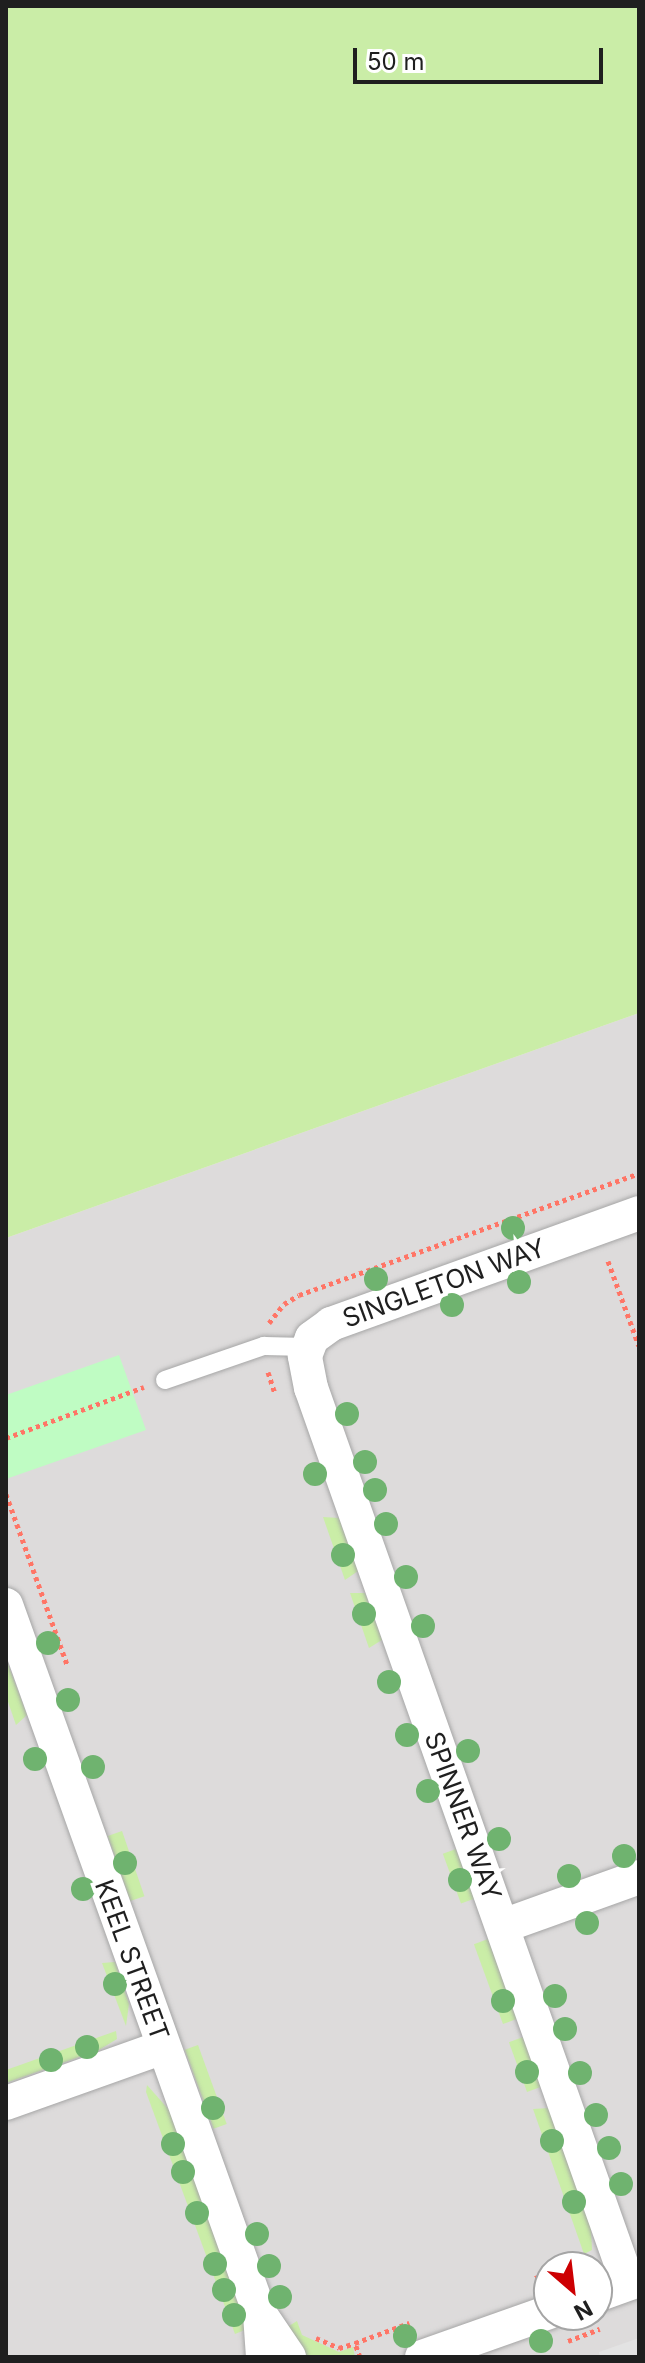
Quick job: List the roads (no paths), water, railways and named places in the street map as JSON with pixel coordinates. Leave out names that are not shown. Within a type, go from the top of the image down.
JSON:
[{"type":"street","name":"SINGLETON WAY","points":[[307,1347],[319,1330],[359,1312],[636,1225]]},
{"type":"street","name":"SPINNER WAY","points":[[307,1347],[306,1368],[311,1388],[503,1926],[621,2286]]},
{"type":"street","name":"KEEL STREET","points":[[6,1605],[260,2314],[289,2357]]},
{"type":"street","points":[[503,1926],[639,1877]]},
{"type":"street","points":[[6,2103],[163,2047]]},
{"type":"street","name":"KEEL STREET","points":[[260,2314],[263,2357]]},
{"type":"street","points":[[422,2357],[533,2318]]},
{"type":"lane","points":[[165,1380],[264,1346],[307,1347]]}]
